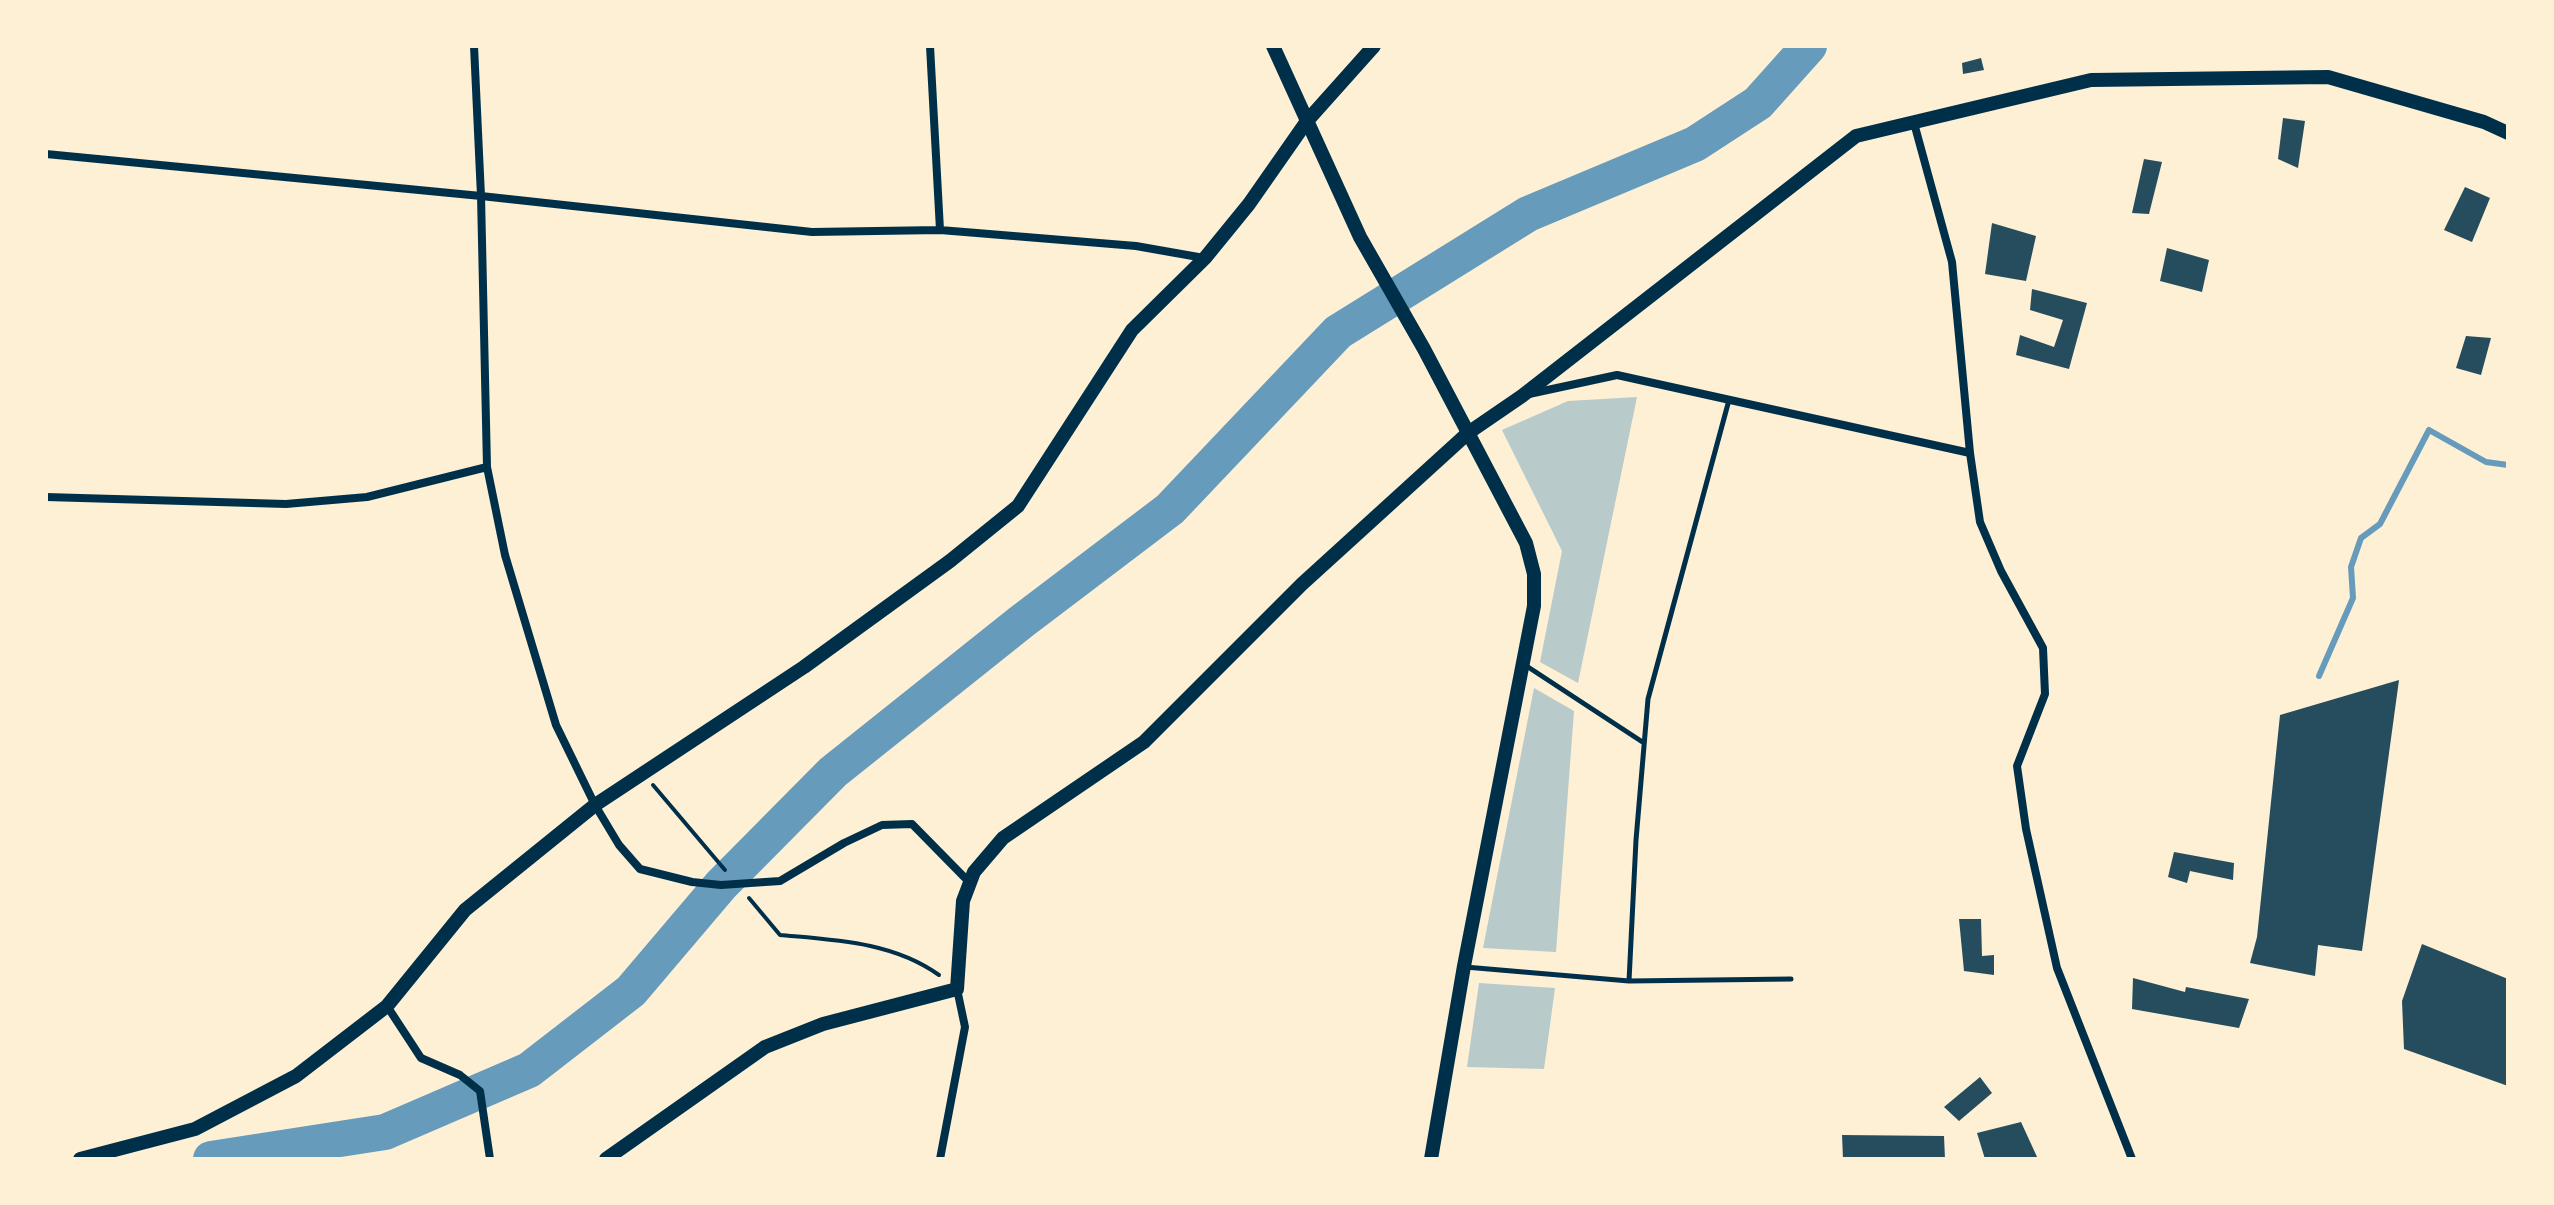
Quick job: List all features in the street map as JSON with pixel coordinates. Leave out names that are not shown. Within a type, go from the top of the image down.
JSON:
[{"type":"street","points":[[474,46],[487,467],[505,555],[556,725],[595,805],[619,845],[640,869],[692,882],[721,885],[780,881],[844,843],[882,825],[912,824],[970,883]]},
{"type":"street","points":[[930,46],[940,230]]},
{"type":"street","points":[[1273,46],[1360,237],[1424,349],[1526,543],[1534,574],[1534,606],[1464,966],[1431,1159]]},
{"type":"street","points":[[80,1159],[195,1129],[296,1076],[387,1006],[465,910],[595,805],[804,667],[950,561],[1018,506],[1132,330],[1205,258],[1249,204],[1307,121],[1374,46]]},
{"type":"street","points":[[940,1159],[965,1027],[957,989],[963,901],[974,872],[1003,838],[1144,742],[1302,584],[1468,433],[1522,396],[1856,136],[2091,80],[2328,77],[2484,122],[2508,133]]},
{"type":"street","points":[[1914,123],[1952,262],[1970,453],[1980,522],[2001,571],[2043,648],[2045,694],[2017,766],[2026,829],[2062,982],[2132,1159]]},
{"type":"street","points":[[46,154],[812,232],[940,230],[1136,246],[1205,258]]},
{"type":"street","points":[[1522,396],[1617,375],[1970,453]]},
{"type":"street","points":[[46,497],[286,504],[367,497],[487,467]]},
{"type":"street","points":[[606,1159],[765,1047],[823,1024],[957,989]]},
{"type":"street","points":[[387,1006],[421,1058],[460,1075],[480,1091],[490,1159]]},
{"type":"lane","points":[[1629,981],[1636,840],[1648,699],[1729,399]]},
{"type":"lane","points":[[1522,663],[1644,743]]},
{"type":"lane","points":[[1464,966],[1629,981],[1791,979]]},
{"type":"path","points":[[666,800],[733,879]]},
{"type":"path","points":[[742,890],[780,935],[862,942],[920,962],[957,989]]},
{"type":"shaded area","points":[[1637,397],[1578,683],[1540,662],[1562,551],[1502,430],[1568,401]]},
{"type":"shaded area","points":[[1534,688],[1574,711],[1556,952],[1483,948]]},
{"type":"shaded area","points":[[1479,983],[1555,988],[1544,1069],[1467,1067]]},
{"type":"building","points":[[1981,58],[1984,70],[1963,74],[1962,63]]},
{"type":"building","points":[[2283,118],[2305,121],[2298,168],[2278,159]]},
{"type":"building","points":[[2144,159],[2162,162],[2149,214],[2132,213]]},
{"type":"building","points":[[2465,187],[2490,198],[2472,242],[2444,230]]},
{"type":"building","points":[[1992,223],[2036,236],[2026,281],[1985,274]]},
{"type":"building","points":[[2167,248],[2209,260],[2202,292],[2160,281]]},
{"type":"building","points":[[2032,289],[2087,303],[2069,369],[2016,355],[2020,335],[2054,347],[2063,320],[2030,310]]},
{"type":"building","points":[[2466,336],[2491,338],[2481,375],[2456,368]]},
{"type":"building","points":[[2399,680],[2362,951],[2318,945],[2315,976],[2250,963],[2257,937],[2280,715]]},
{"type":"building","points":[[2174,852],[2234,863],[2233,880],[2190,871],[2187,883],[2168,877]]},
{"type":"building","points":[[1959,919],[1981,919],[1982,956],[1994,955],[1994,975],[1964,971]]},
{"type":"building","points":[[2422,944],[2508,979],[2508,1086],[2404,1049],[2402,1001]]},
{"type":"building","points":[[2133,978],[2185,992],[2186,987],[2249,999],[2239,1028],[2132,1009]]},
{"type":"building","points":[[1980,1077],[1992,1093],[1959,1121],[1944,1107]]},
{"type":"building","points":[[2021,1122],[2038,1159],[1985,1159],[1977,1133]]},
{"type":"building","points":[[1842,1135],[1944,1136],[1945,1159],[1843,1159]]},
{"type":"waterway","points":[[211,1159],[385,1132],[529,1070],[631,991],[721,885],[833,772],[1021,622],[1170,509],[1338,332],[1528,214],[1695,144],[1758,103],[1809,46]]},
{"type":"waterway","points":[[2319,676],[2353,598],[2351,567],[2361,538],[2380,524],[2429,430],[2486,462],[2508,465]]}]
